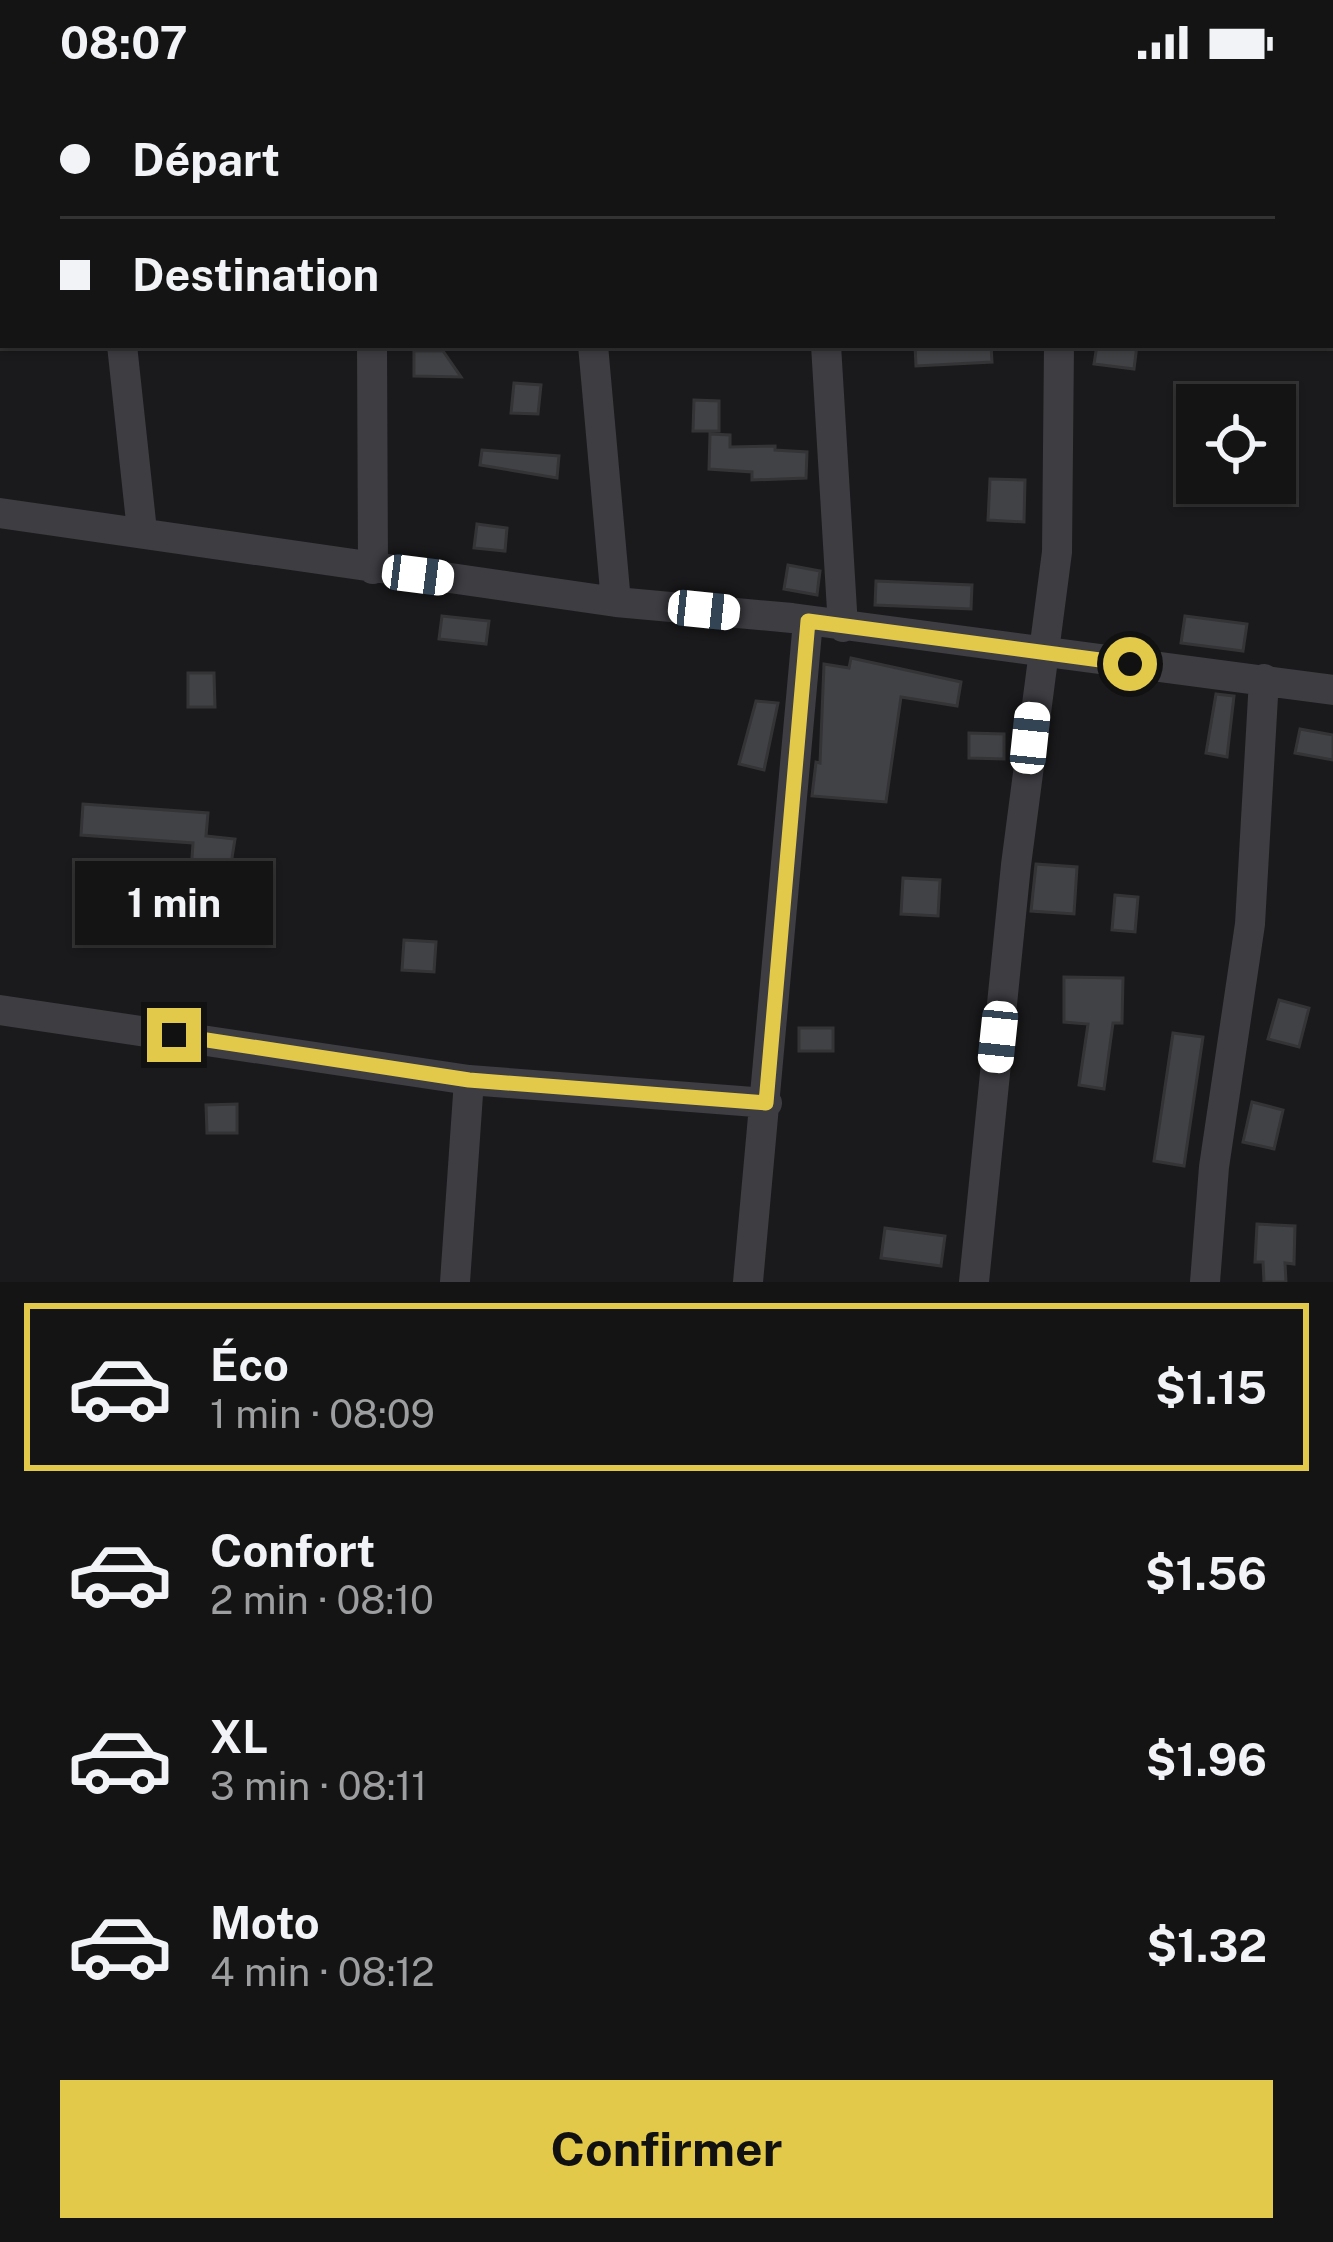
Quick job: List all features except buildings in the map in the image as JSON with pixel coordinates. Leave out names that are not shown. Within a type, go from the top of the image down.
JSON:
[{"type":"street","points":[[122,348],[142,531]]},
{"type":"street","points":[[372,348],[373,569]]},
{"type":"street","points":[[593,348],[616,602]]},
{"type":"street","points":[[826,348],[843,627]]},
{"type":"street","points":[[974,1282],[1040,653],[1057,552],[1059,348]]},
{"type":"street","points":[[0,513],[616,602],[808,621],[1333,690]]},
{"type":"street","points":[[748,1282],[808,621]]},
{"type":"street","points":[[1205,1282],[1214,1167],[1250,924],[1264,679]]},
{"type":"street","points":[[0,1010],[469,1080],[766,1103]]},
{"type":"street","points":[[455,1282],[469,1080]]},
{"type":"route","points":[[174,1035],[469,1080],[658,1091],[766,1103],[808,621],[1130,664]]}]
